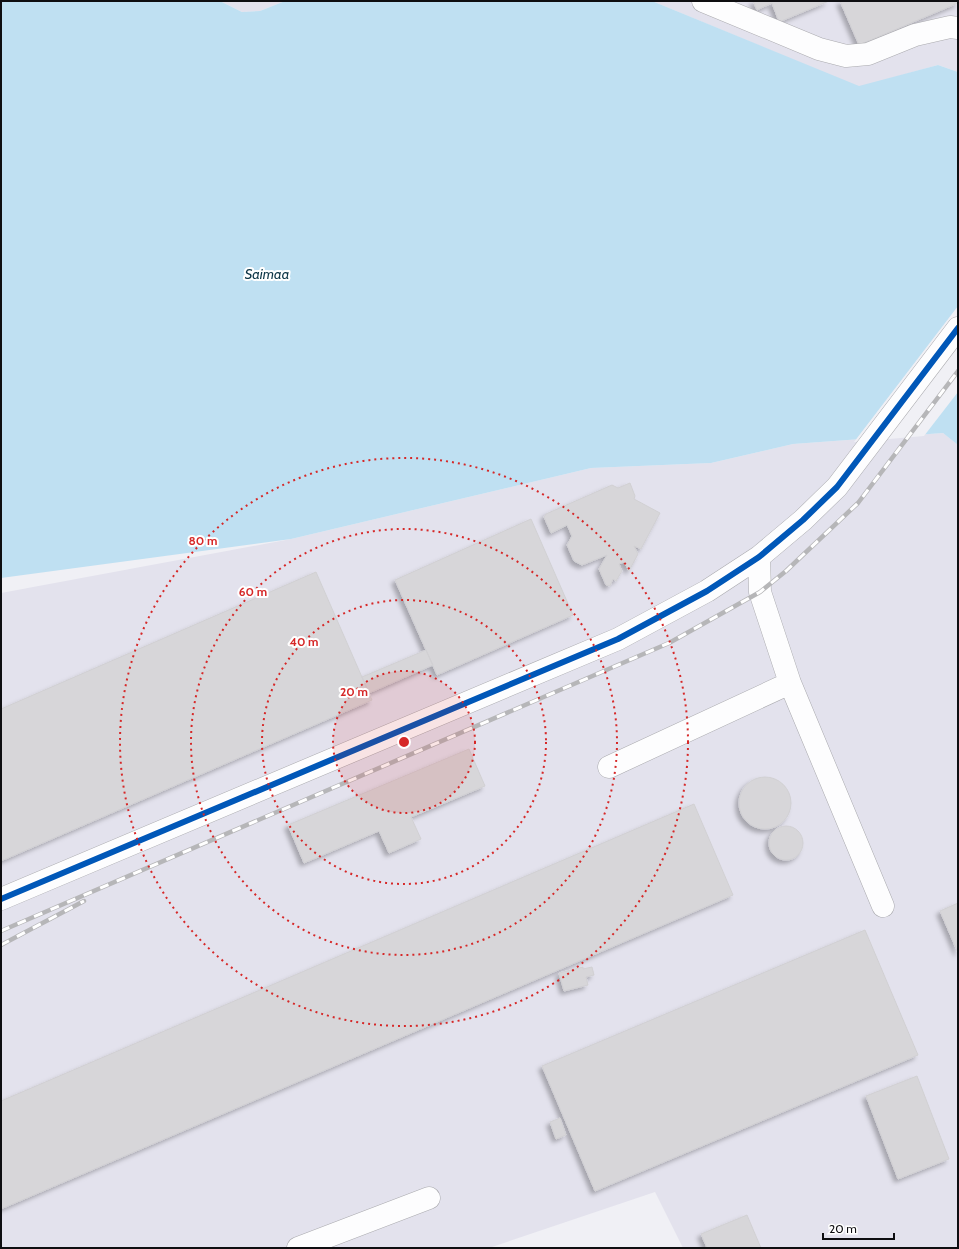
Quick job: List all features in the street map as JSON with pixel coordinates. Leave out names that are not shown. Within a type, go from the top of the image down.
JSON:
[{"type":"street","points":[[703,1],[819,49],[846,56],[868,54],[915,35],[950,27],[958,28]]},
{"type":"street","points":[[1,899],[618,640],[707,591],[759,557],[803,520],[837,487],[958,328]]},
{"type":"street","points":[[759,557],[760,592],[790,683],[883,906]]},
{"type":"street","points":[[609,767],[790,683]]},
{"type":"street","points":[[298,1248],[429,1198]]},
{"type":"shaded area","points":[[220,1],[285,1],[260,11],[242,12]]},
{"type":"shaded area","points":[[652,1],[958,1],[958,72],[938,65],[859,87]]},
{"type":"shaded area","points":[[943,433],[958,445],[958,1248],[683,1248],[655,1192],[489,1248],[1,1248],[1,593],[291,539],[591,468],[711,463],[793,444]]},
{"type":"water","name":"Saimaa","points":[[1,1],[220,1],[242,12],[260,11],[285,1],[652,1],[859,86],[938,65],[958,72],[958,445],[943,433],[793,444],[711,463],[591,468],[291,539],[1,578]]},
{"type":"pier","points":[[958,306],[958,392],[924,436],[854,442]]},
{"type":"building","points":[[753,1],[829,1],[779,22],[772,3],[757,10]]},
{"type":"building","points":[[840,1],[958,1],[958,3],[859,45]]},
{"type":"building","points":[[630,483],[635,496],[634,499],[660,513],[641,549],[634,546],[638,554],[629,571],[624,562],[619,564],[622,571],[616,581],[613,579],[610,586],[606,585],[599,569],[607,555],[582,565],[574,561],[567,545],[572,536],[567,525],[551,533],[544,517],[546,514],[612,485],[618,488]]},
{"type":"building","points":[[531,519],[573,615],[437,675],[395,580]]},
{"type":"building","points":[[316,572],[372,700],[1,861],[1,709]]},
{"type":"building","points":[[426,650],[433,665],[369,693],[362,677]]},
{"type":"building","points":[[469,749],[485,786],[411,817],[421,839],[389,853],[379,831],[304,863],[288,825]]},
{"type":"building","points":[[765,777],[775,779],[783,785],[789,793],[791,803],[789,813],[783,821],[775,827],[765,829],[755,827],[747,821],[741,813],[739,803],[741,793],[747,785],[755,779]]},
{"type":"building","points":[[694,804],[733,895],[1,1209],[1,1101]]},
{"type":"building","points":[[786,826],[798,831],[803,843],[798,855],[786,860],[774,855],[769,843],[774,831]]},
{"type":"building","points":[[958,903],[958,953],[940,911]]},
{"type":"building","points":[[865,930],[918,1055],[595,1191],[542,1066]]},
{"type":"building","points":[[583,967],[583,969],[592,967],[594,975],[586,977],[588,985],[564,991],[559,973]]},
{"type":"building","points":[[917,1076],[949,1159],[898,1179],[866,1096]]},
{"type":"building","points":[[560,1118],[566,1135],[556,1139],[550,1122]]},
{"type":"building","points":[[747,1215],[761,1248],[707,1248],[701,1234]]},
{"type":"railway","points":[[1,931],[669,643],[760,592],[786,571],[858,503],[958,371]]},
{"type":"railway","points":[[1,945],[84,901]]},
{"type":"cycle path","points":[[1,899],[618,639],[707,591],[759,557],[803,520],[837,487],[958,328]]}]
